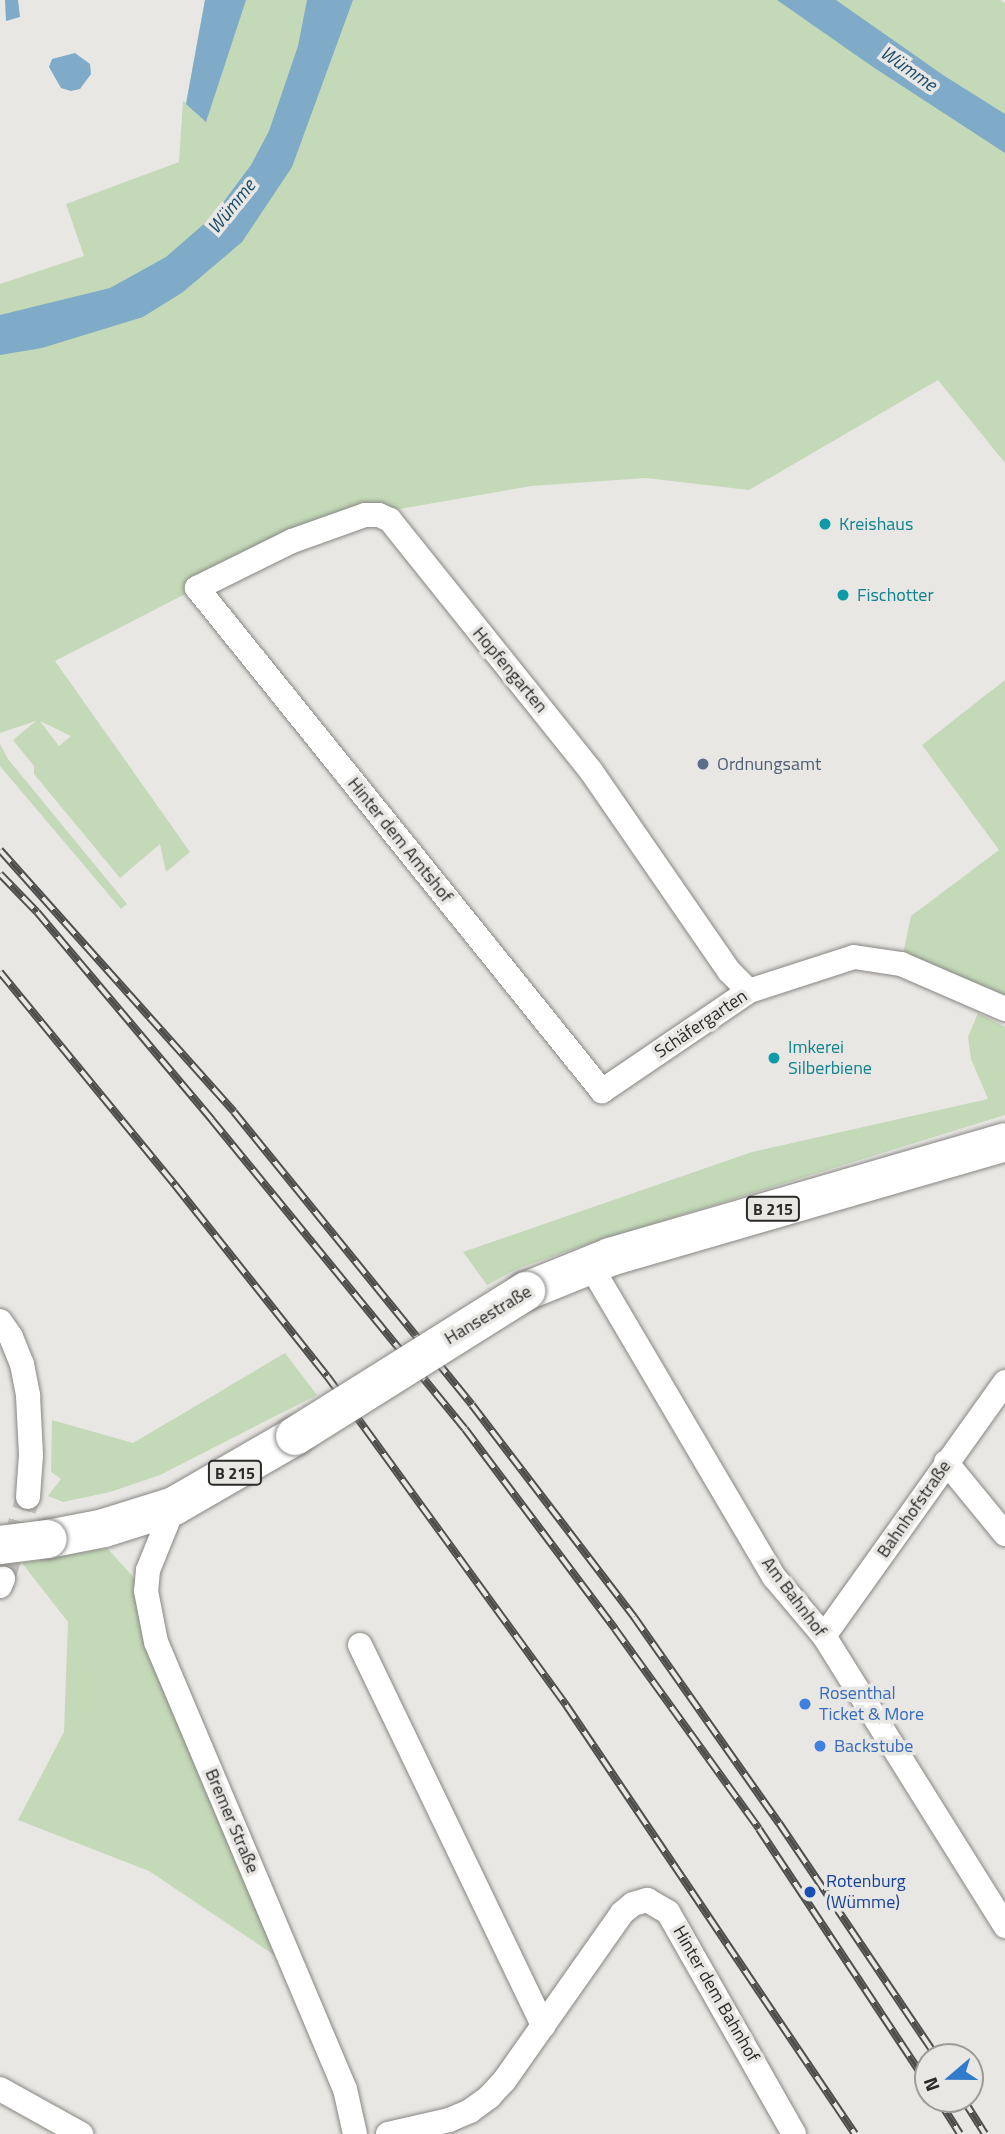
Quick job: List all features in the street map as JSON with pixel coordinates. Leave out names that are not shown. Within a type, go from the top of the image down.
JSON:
[{"type":"main road","name":"Hansestraße","points":[[1,1570],[48,1539],[104,1528],[174,1506],[295,1436],[526,1291],[589,1263],[1005,1142]]},
{"type":"street","name":"Hopfengarten","points":[[197,588],[292,541],[365,515],[379,515],[390,520],[591,771],[729,971],[749,991]]},
{"type":"street","name":"Hinter dem Amtshof","points":[[197,588],[602,1091]]},
{"type":"street","name":"Schäfergarten","points":[[602,1091],[749,991],[854,957],[901,964],[1005,1010]]},
{"type":"street","name":"Am Bahnhof","points":[[589,1263],[774,1577],[824,1636],[1005,1926]]},
{"type":"street","points":[[0,1321],[11,1337],[22,1364],[28,1396],[31,1455],[27,1497]]},
{"type":"street","name":"Bahnhofstraße","points":[[824,1636],[1005,1382]]},
{"type":"street","points":[[946,1462],[1005,1534]]},
{"type":"street","name":"Bremer Straße","points":[[174,1506],[148,1570],[146,1591],[156,1642],[345,2089],[355,2134]]},
{"type":"street","points":[[360,1645],[543,2026]]},
{"type":"street","name":"Hinter dem Bahnhof","points":[[388,2134],[449,2120],[470,2111],[504,2081],[622,1913],[633,1904],[647,1900],[668,1912],[694,1953],[794,2134]]},
{"type":"street","points":[[0,2089],[81,2134]]},
{"type":"green space","points":[[205,0],[1000,0],[1005,3],[1005,463],[938,380],[749,490],[646,478],[531,486],[365,515],[197,588],[55,661],[190,852],[166,872],[160,844],[120,878],[34,774],[34,766],[13,740],[36,721],[0,733],[0,284],[84,256],[66,204],[179,162],[183,101],[186,103]],"holes":[[[40,721],[71,736],[59,746]]]},
{"type":"green space","points":[[1005,680],[1005,995],[903,954],[911,916],[999,850],[922,745]]},
{"type":"green space","points":[[0,744],[8,759],[127,904],[121,909],[0,766]]},
{"type":"green space","points":[[978,1013],[1005,1027],[1005,1115],[588,1244],[517,1269],[487,1285],[463,1252],[752,1152],[988,1099],[971,1059],[968,1037]]},
{"type":"green space","points":[[285,1353],[317,1395],[160,1475],[110,1492],[63,1502],[48,1496],[61,1479],[51,1472],[52,1420],[133,1443]]},
{"type":"green space","points":[[107,1548],[146,1591],[295,1969],[149,1871],[18,1820],[64,1732],[68,1622],[22,1563]]},
{"type":"water","points":[[5,0],[18,0],[20,17],[6,21]]},
{"type":"water","points":[[205,0],[246,0],[206,122],[186,104]]},
{"type":"water","name":"Wümme","points":[[307,0],[353,0],[292,167],[242,242],[183,292],[143,317],[42,348],[0,355],[0,315],[110,288],[166,257],[213,216],[251,165],[269,131],[298,46]]},
{"type":"water","name":"Wümme","points":[[777,0],[836,0],[943,75],[1005,114],[1005,153],[873,67]]},
{"type":"water","points":[[75,53],[90,64],[91,74],[80,89],[71,91],[61,88],[49,67],[52,59]]},
{"type":"tunnel","points":[[3,1579],[28,1497]]},
{"type":"railway","points":[[0,850],[234,1112],[472,1405],[634,1617],[779,1823],[928,2043]]},
{"type":"railway","points":[[0,874],[37,912],[212,1120],[465,1429],[615,1629],[759,1829],[914,2063]]},
{"type":"railway","points":[[0,972],[327,1376],[566,1705],[855,2134]]},
{"type":"railway","points":[[947,2113],[960,2134]]},
{"type":"railway","points":[[972,2113],[985,2134]]},
{"type":"place","name":"Kreishaus","points":[[825,524]]},
{"type":"place","name":"Fischotter","points":[[843,595]]},
{"type":"place","name":"Ordnungsamt","points":[[703,764]]},
{"type":"place","name":"Imkerei Silberbiene","points":[[774,1058]]},
{"type":"place","name":"Rosenthal Ticket & More","points":[[805,1704]]},
{"type":"place","name":"Backstube","points":[[820,1746]]},
{"type":"place","name":"Rotenburg (Wümme)","points":[[810,1892]]}]
